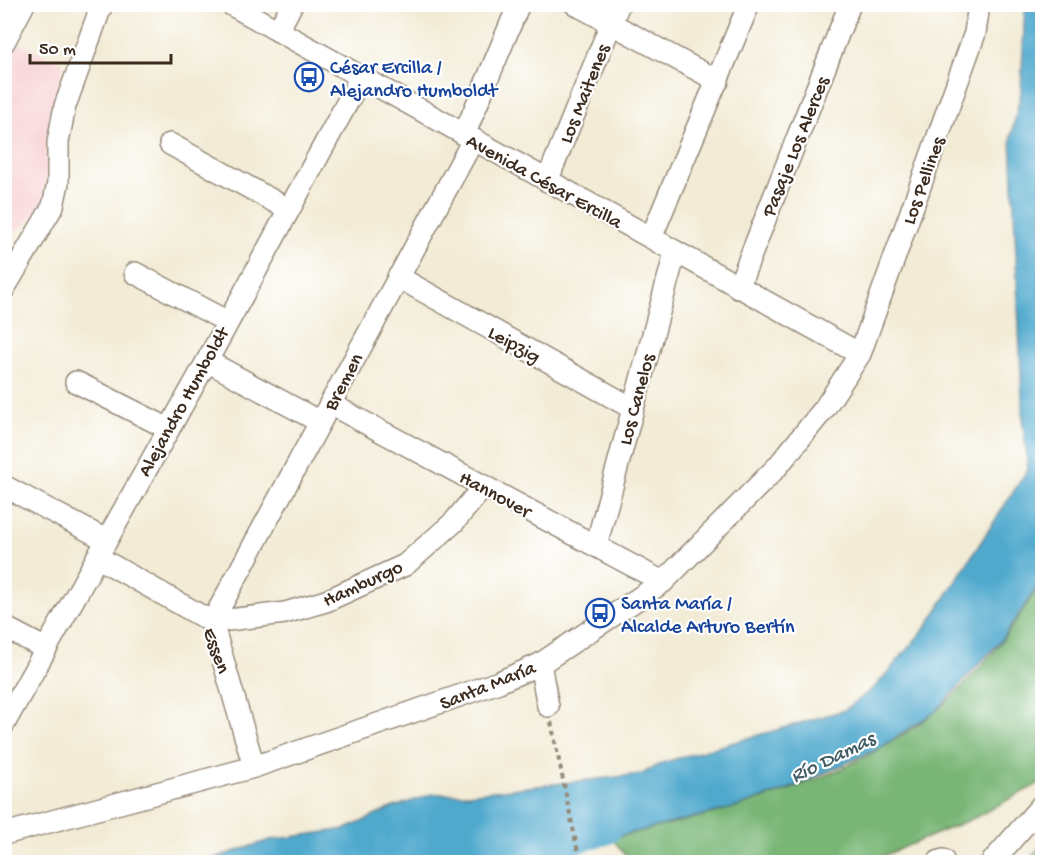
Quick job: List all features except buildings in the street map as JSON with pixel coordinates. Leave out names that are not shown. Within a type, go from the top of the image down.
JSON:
[{"type":"street","points":[[4,42],[24,4]]},
{"type":"street","points":[[4,289],[53,206],[58,183],[58,142],[65,106],[102,4]]},
{"type":"street","name":"Avenida César Ercilla","points":[[230,4],[360,79],[860,354]]},
{"type":"street","points":[[278,31],[292,4]]},
{"type":"street","name":"Bremen","points":[[212,622],[398,277],[468,137],[519,4]]},
{"type":"street","points":[[575,4],[615,14],[718,81]]},
{"type":"street","points":[[651,238],[749,4]]},
{"type":"street","name":"Pasaje Los Alerces","points":[[738,288],[850,4]]},
{"type":"street","name":"Los Pellines","points":[[860,354],[975,33],[979,4]]},
{"type":"street","name":"Los Maitenes","points":[[547,181],[615,14]]},
{"type":"street","name":"Alejandro Humboldt","points":[[4,724],[167,428],[207,361],[226,321],[360,79]]},
{"type":"street","points":[[170,144],[288,209]]},
{"type":"street","name":"Los Canelos","points":[[596,546],[675,253]]},
{"type":"street","points":[[135,273],[226,321]]},
{"type":"street","name":"Leipzig","points":[[398,277],[632,408]]},
{"type":"street","name":"Santa María","points":[[4,834],[254,767],[499,682],[540,664],[663,582],[777,467],[824,409],[860,354]]},
{"type":"street","name":"Hannover","points":[[207,361],[484,486],[663,582]]},
{"type":"street","points":[[76,382],[167,428]]},
{"type":"street","name":"Essen","points":[[4,486],[212,622],[254,767]]},
{"type":"street","name":"Hamburgo","points":[[212,622],[296,610],[326,601],[405,565],[454,522],[484,486]]},
{"type":"street","points":[[4,627],[46,649]]},
{"type":"street","points":[[540,664],[548,706]]},
{"type":"street","points":[[992,862],[1042,805]]},
{"type":"path","points":[[548,706],[580,862]]},
{"type":"shaded area","points":[[5,37],[64,64],[47,138],[47,180],[42,206],[24,225],[5,237]]},
{"type":"green space","points":[[1042,580],[1042,782],[974,818],[869,862],[632,862],[611,838],[696,818],[781,792],[823,777],[901,736],[936,711],[981,667],[1008,633]]},
{"type":"green space","points":[[1042,844],[1042,862],[1027,862]]},
{"type":"water","points":[[1025,5],[1042,5],[1042,580],[1002,639],[936,711],[880,748],[784,791],[733,808],[611,838],[506,842],[458,855],[405,862],[202,862],[270,840],[346,829],[391,808],[433,794],[467,794],[642,774],[662,763],[845,710],[876,686],[926,627],[1028,469],[1023,424],[1011,137],[1021,92]]},
{"type":"waterway","name":"Río Damas","points":[[462,862],[498,857],[605,828]]},
{"type":"place","name":"César Ercilla / Alejandro Humboldt","points":[[309,77]]},
{"type":"place","name":"Santa María / Alcalde Arturo Bertín","points":[[600,613]]}]
